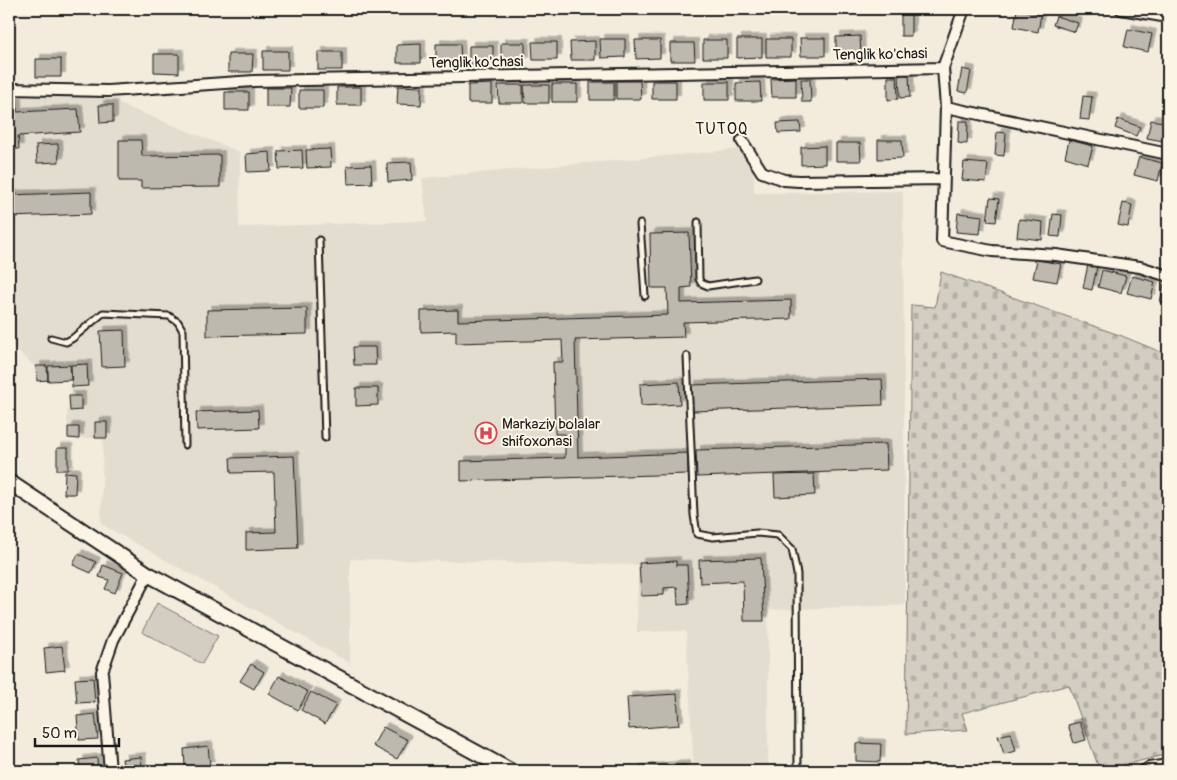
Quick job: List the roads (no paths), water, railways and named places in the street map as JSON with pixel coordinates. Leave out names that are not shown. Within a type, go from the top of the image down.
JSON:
[{"type":"street","points":[[964,9],[943,68],[946,107],[942,241],[992,250],[1056,255],[1140,267],[1168,276]]},
{"type":"street","points":[[1121,9],[1168,17]]},
{"type":"street","name":"Tenglik ko'chasi","points":[[9,89],[108,91],[254,81],[943,68]]},
{"type":"street","points":[[946,107],[1168,154]]},
{"type":"street","points":[[742,141],[762,172],[784,180],[944,179]]},
{"type":"street","points":[[9,482],[148,574],[510,771]]},
{"type":"street","points":[[110,771],[102,672],[114,640],[148,574]]},
{"type":"street","points":[[1144,771],[1168,765]]},
{"type":"lane","points":[[698,222],[700,283],[708,286],[755,280]]},
{"type":"lane","points":[[640,224],[645,296]]},
{"type":"lane","points":[[319,240],[326,438]]},
{"type":"lane","points":[[51,338],[66,342],[103,313],[169,316],[178,322],[183,331],[185,446]]},
{"type":"lane","points":[[687,356],[694,515],[697,534],[713,537],[757,533],[778,535],[792,549],[797,574],[798,771]]},
{"type":"place","name":"Markaziy bolalar shifoxonasi","points":[[486,433]]},
{"type":"district","name":"TUTOQ","points":[[722,128]]}]
